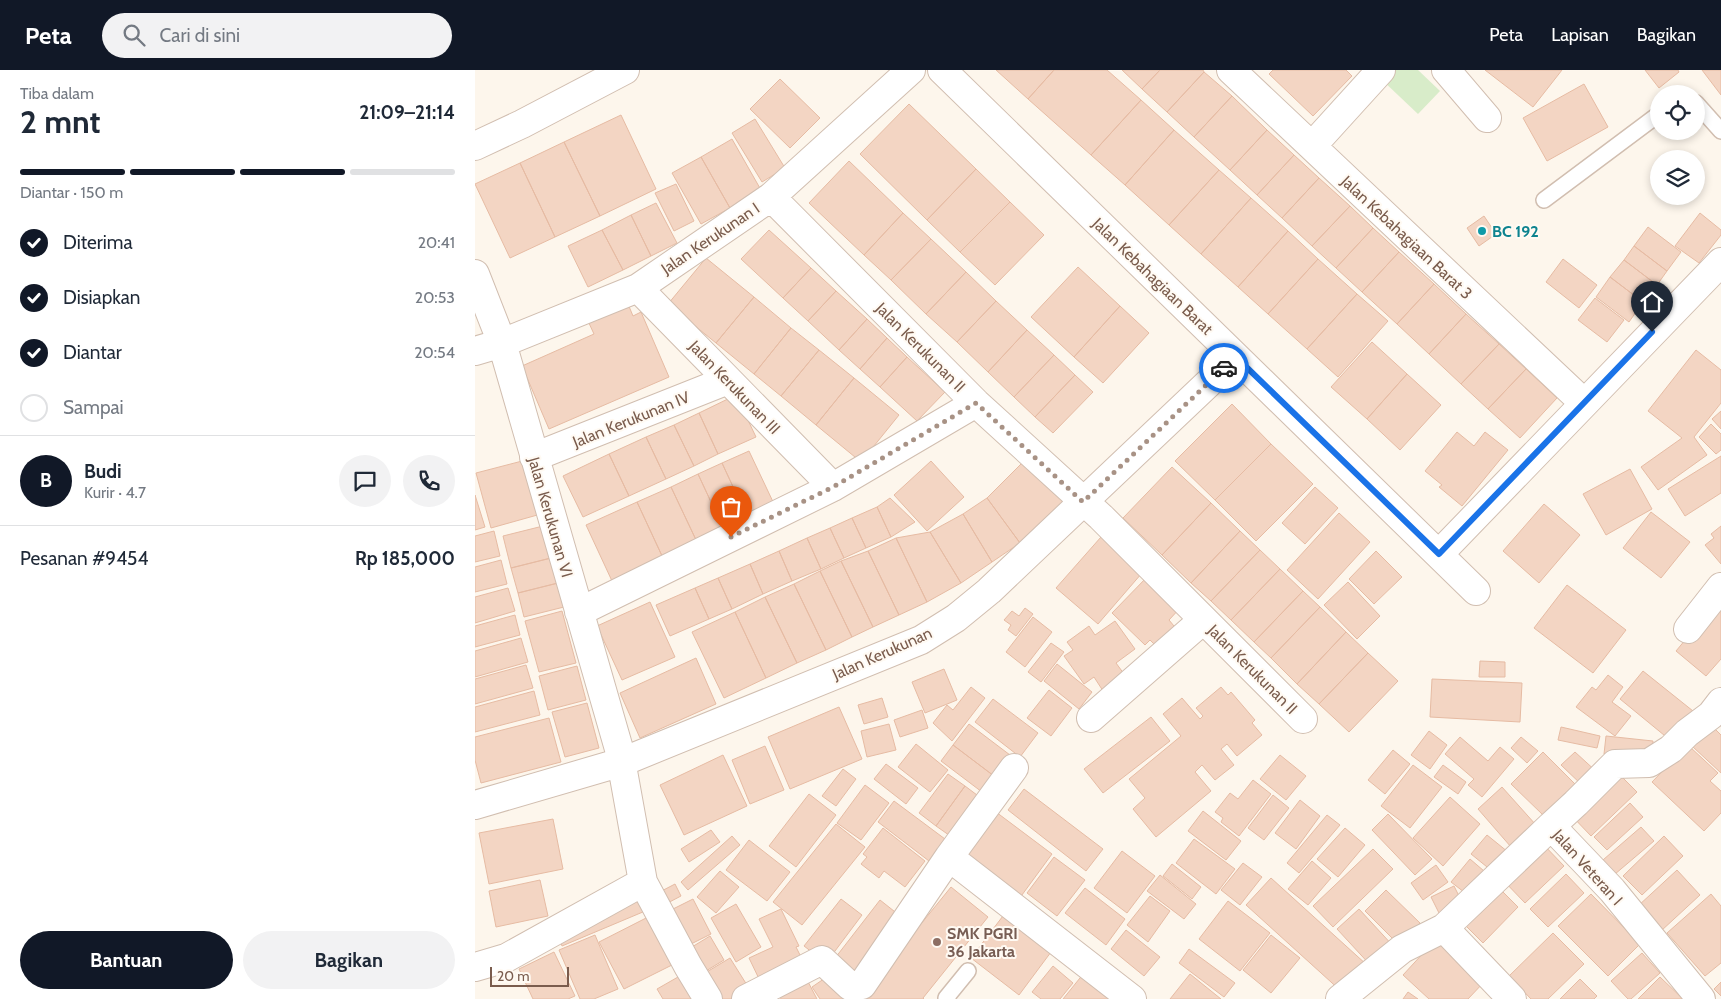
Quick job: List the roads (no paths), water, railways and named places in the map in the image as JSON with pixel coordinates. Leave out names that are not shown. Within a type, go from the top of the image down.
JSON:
[{"type":"street","points":[[475,146],[522,124],[625,70]]},
{"type":"street","name":"Jalan Kerukunan I","points":[[475,351],[502,343],[638,288],[771,197],[911,70]]},
{"type":"street","name":"Jalan Kebahagiaan Barat","points":[[942,70],[1476,591]]},
{"type":"street","name":"Jalan Kebahagiaan Barat 3","points":[[1231,70],[1584,403]]},
{"type":"street","points":[[1312,146],[1381,70]]},
{"type":"street","points":[[1446,70],[1487,118]]},
{"type":"street","name":"Jalan Kerukunan II","points":[[771,197],[976,403],[1101,517],[1303,719]]},
{"type":"street","points":[[1439,554],[1721,262]]},
{"type":"street","name":"Jalan Kerukunan VI","points":[[475,274],[502,343],[622,762],[643,882],[708,999]]},
{"type":"street","name":"Jalan Kerukunan III","points":[[638,288],[833,487]]},
{"type":"street","name":"Jalan Kerukunan","points":[[476,801],[622,762],[921,640],[956,618],[989,591],[1236,357]]},
{"type":"street","name":"Jalan Kerukunan IV","points":[[534,457],[728,380]]},
{"type":"street","points":[[579,612],[833,487],[976,403]]},
{"type":"street","points":[[1688,629],[1721,587]]},
{"type":"street","name":"Jalan Kerukunan II","points":[[1091,718],[1203,620]]},
{"type":"street","points":[[1551,826],[1615,764],[1649,763],[1671,748],[1711,715],[1721,702]]},
{"type":"street","points":[[746,999],[822,960],[850,986],[862,985],[949,858],[1015,768]]},
{"type":"street","name":"Jalan Veteran I","points":[[1340,999],[1402,949],[1444,928],[1551,826],[1611,890],[1701,999]]},
{"type":"street","points":[[949,858],[1132,999]]},
{"type":"street","points":[[475,968],[506,958],[643,882]]},
{"type":"street","points":[[1444,928],[1512,999]]},
{"type":"lane","points":[[1705,113],[1721,132]]},
{"type":"lane","points":[[1543,200],[1650,121]]},
{"type":"lane","points":[[948,999],[946,998],[968,972]]},
{"type":"place","name":"BC 192","points":[[1482,231]]},
{"type":"place","name":"SMK PGRI 36 Jakarta","points":[[937,942]]}]
